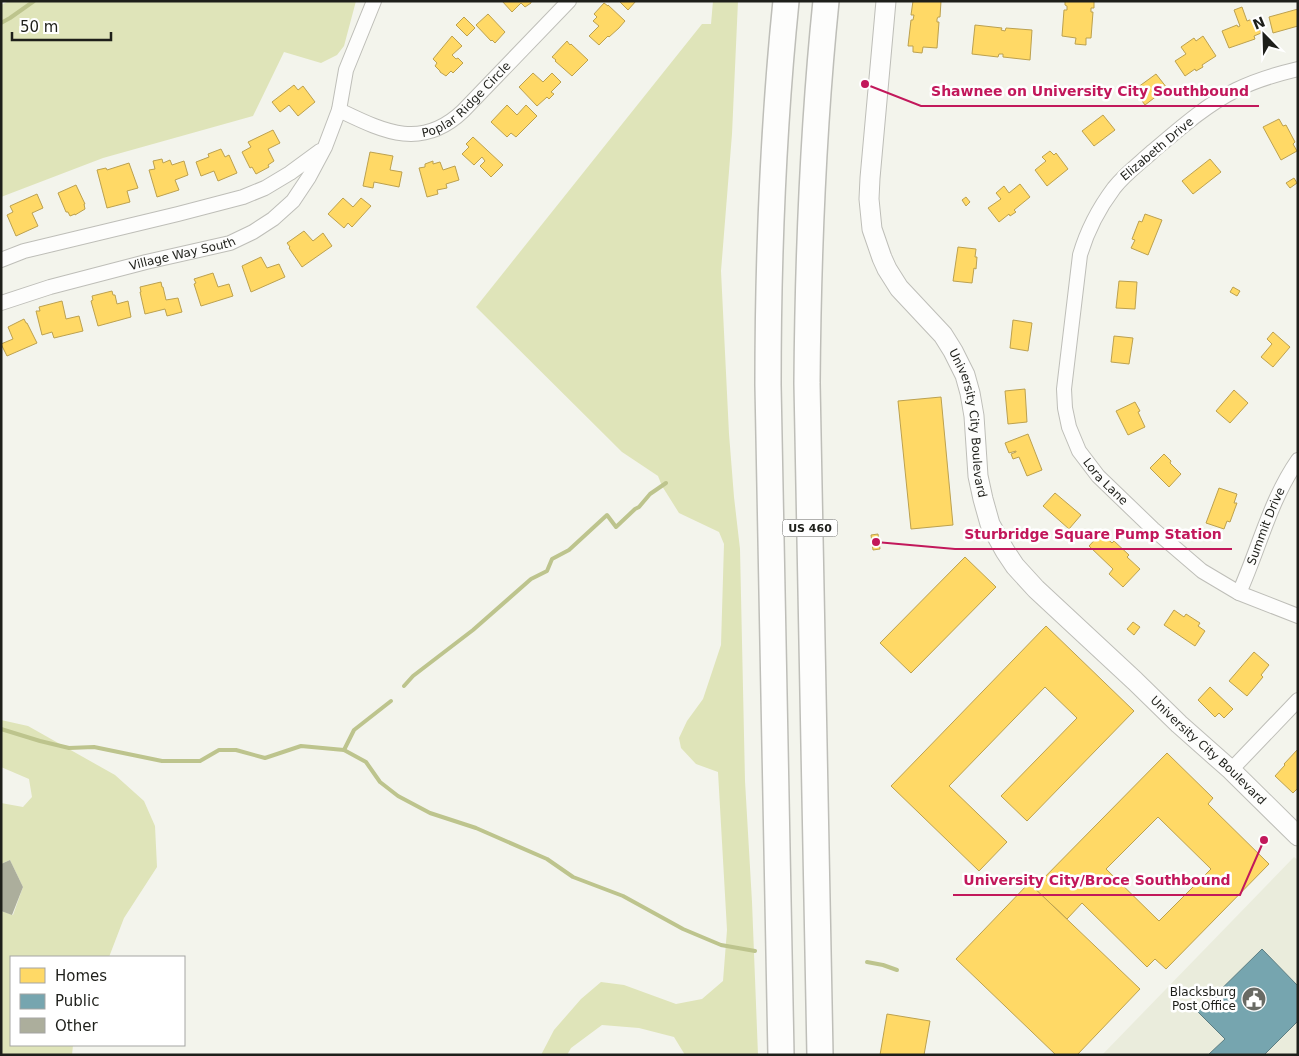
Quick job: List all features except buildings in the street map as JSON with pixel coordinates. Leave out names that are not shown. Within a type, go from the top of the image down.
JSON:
[{"type":"highway","name":"US 460","points":[[781,1055],[768,327],[774,153],[786,1]]},
{"type":"highway","name":"US 460","points":[[820,1055],[807,383],[814,135],[826,1]]},
{"type":"main road","name":"University City Boulevard","points":[[886,1],[870,178],[869,199],[872,229],[882,258],[894,280],[905,295],[943,335],[953,350],[965,375],[974,416],[981,490],[990,524],[1015,566],[1036,589],[1179,724],[1231,770],[1298,836]]},
{"type":"street","name":"Village Way South","points":[[1,303],[50,287],[230,243],[274,219],[293,201],[309,177],[325,147],[339,110],[346,70],[374,1]]},
{"type":"street","name":"Poplar Ridge Circle","points":[[339,110],[382,130],[394,133],[427,132],[446,125],[463,111],[569,1]]},
{"type":"street","name":"Elizabeth Drive","points":[[1080,255],[1094,220],[1113,189],[1131,170],[1168,138],[1219,99],[1268,76],[1298,69]]},
{"type":"street","points":[[1,260],[24,251],[243,197],[265,188],[290,173],[325,147]]},
{"type":"street","name":"Lora Lane","points":[[1080,255],[1064,389],[1069,427],[1079,451],[1098,476],[1202,571],[1239,593],[1298,616]]},
{"type":"street","name":"Summit Drive","points":[[1239,593],[1282,485],[1298,460]]},
{"type":"street","points":[[1231,770],[1298,700]]},
{"type":"shaded area","points":[[1294,857],[1298,860],[1298,1055],[1102,1055]]},
{"type":"green space","points":[[9,1],[356,1],[344,46],[337,55],[321,63],[284,52],[253,116],[103,158],[1,197],[1,5]]},
{"type":"green space","points":[[713,1],[738,1],[732,134],[721,271],[729,434],[740,549],[745,781],[758,1055],[685,1055],[674,1037],[639,1028],[602,1025],[571,1048],[567,1055],[541,1055],[554,1030],[581,999],[601,982],[624,985],[676,1004],[702,999],[723,981],[727,930],[718,772],[696,764],[681,748],[679,738],[687,721],[703,699],[721,645],[724,544],[719,532],[679,513],[658,476],[622,452],[476,307],[702,24],[711,24]]},
{"type":"green space","points":[[1,720],[28,726],[115,775],[144,801],[155,826],[157,867],[124,918],[109,956],[10,956],[10,1046],[73,1046],[72,1055],[1,1055],[1,911],[13,915],[23,887],[10,860],[1,864],[1,803],[23,807],[32,797],[29,779],[1,767]]},
{"type":"waterway","points":[[1,23],[34,1]]},
{"type":"waterway","points":[[404,686],[413,676],[473,630],[531,579],[547,571],[552,559],[569,550],[607,515],[616,527],[639,507],[650,494],[666,483]]},
{"type":"waterway","points":[[344,750],[354,730],[391,701]]},
{"type":"waterway","points":[[1,729],[69,748],[94,747],[162,761],[200,761],[219,750],[236,750],[265,758],[301,746],[344,750],[366,762],[380,782],[398,796],[430,813],[476,828],[547,859],[573,877],[623,896],[683,929],[721,945],[755,951]]},
{"type":"waterway","points":[[867,962],[897,970]]},
{"type":"place","name":"Shawnee on University City Southbound","points":[[865,84]]},
{"type":"place","name":"Sturbridge Square Pump Station","points":[[876,542]]},
{"type":"place","name":"University City/Broce Southbound","points":[[1264,840]]},
{"type":"place","name":"Blacksburg Post Office","points":[[1254,999]]}]
